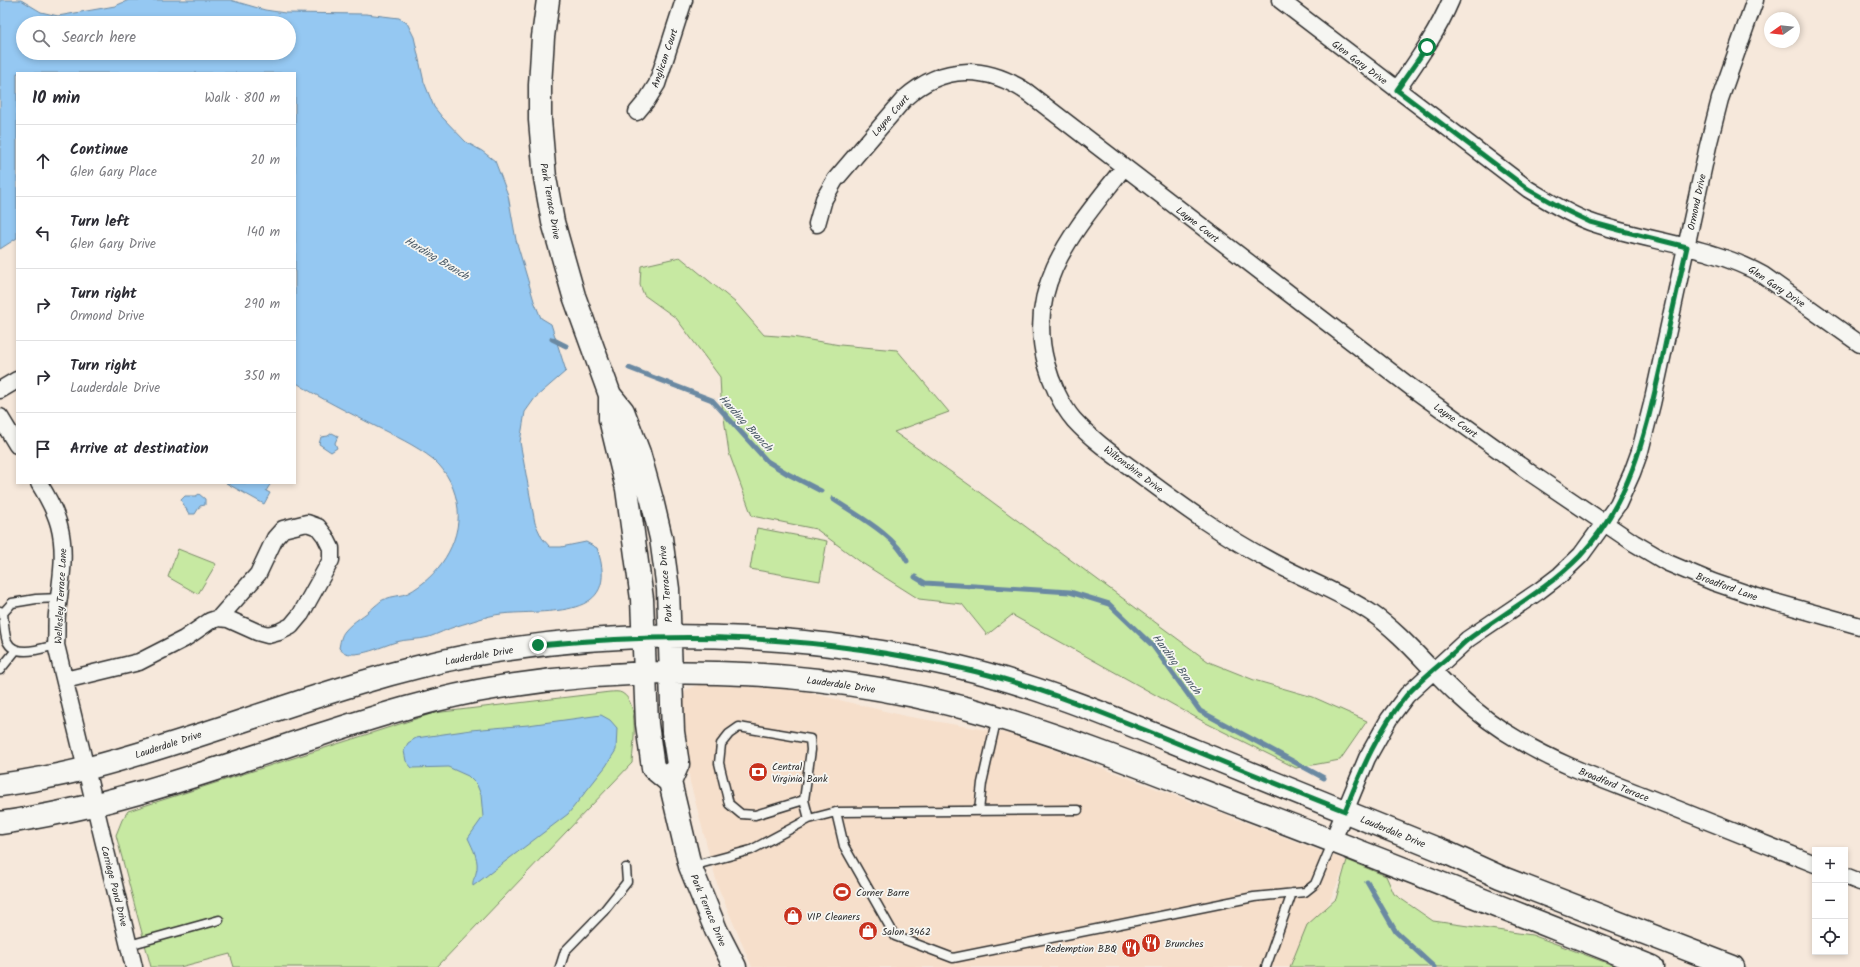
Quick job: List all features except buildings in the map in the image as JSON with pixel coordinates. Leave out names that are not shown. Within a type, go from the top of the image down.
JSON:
[{"type":"main road","name":"Park Terrace Drive","points":[[548,0],[542,38],[540,85],[540,120],[545,178],[560,250],[574,296],[610,395],[623,411],[639,453],[661,538],[668,589],[673,732],[678,764],[670,782]]},
{"type":"main road","name":"Park Terrace Drive","points":[[610,395],[610,419],[627,489],[642,599],[647,732],[653,768],[670,782],[690,866],[716,930],[735,967]]},
{"type":"main road","name":"Lauderdale Drive","points":[[0,785],[86,769],[352,685],[414,668],[471,656],[538,645],[596,639],[737,637],[826,644],[871,650],[961,668],[1088,707],[1345,811],[1500,877],[1733,967]]},
{"type":"main road","name":"Lauderdale Drive","points":[[0,823],[57,814],[149,790],[383,714],[442,698],[522,684],[608,675],[645,673],[748,674],[806,679],[905,694],[997,717],[1123,760],[1333,840],[1652,967]]},
{"type":"street","name":"Anglican Court","points":[[637,112],[657,84],[684,0]]},
{"type":"street","name":"Glen Gary Drive","points":[[1280,0],[1528,189],[1590,222],[1716,254],[1746,265],[1763,274],[1860,344]]},
{"type":"street","points":[[1397,90],[1427,47],[1442,21],[1451,0]]},
{"type":"street","name":"Ormond Drive","points":[[1333,840],[1367,758],[1389,719],[1407,695],[1468,639],[1560,575],[1581,555],[1618,504],[1640,451],[1652,404],[1708,146],[1720,99],[1755,0]]},
{"type":"street","name":"Layne Court","points":[[817,224],[824,199],[835,180],[905,98],[925,82],[957,72],[985,73],[1013,83],[1412,388],[1604,524]]},
{"type":"street","name":"Wiltonshire Drive","points":[[1124,167],[1076,231],[1055,263],[1044,295],[1041,314],[1041,340],[1046,364],[1058,394],[1072,418],[1099,444],[1214,529],[1268,560],[1341,596],[1371,613],[1389,627],[1433,670]]},
{"type":"street","points":[[0,390],[16,381]]},
{"type":"street","points":[[0,417],[16,443]]},
{"type":"street","name":"Wellesley Terrace Lane","points":[[40,484],[50,502],[59,524],[63,545],[63,579],[56,645],[95,805]]},
{"type":"street","points":[[65,680],[139,662],[184,639],[210,621],[219,618],[228,619],[257,632],[268,635],[279,632],[291,626],[302,614],[331,560],[331,548],[326,536],[318,527],[307,523],[283,529],[275,538],[258,574],[219,618]]},
{"type":"street","name":"Broadford Lane","points":[[1604,524],[1634,544],[1668,563],[1713,582],[1757,597],[1860,626]]},
{"type":"street","name":"Broadford Terrace","points":[[1433,670],[1472,707],[1520,741],[1572,768],[1812,863]]},
{"type":"street","name":"Carriage Pond Drive","points":[[95,805],[134,967]]},
{"type":"street","points":[[1848,877],[1860,882]]},
{"type":"lane","points":[[56,645],[28,652],[16,650],[7,642],[1,612],[12,603],[36,598],[60,598]]},
{"type":"lane","points":[[0,670],[16,650]]},
{"type":"lane","points":[[979,811],[982,783],[997,717]]},
{"type":"lane","points":[[804,800],[755,815],[742,814],[729,804],[719,762],[721,744],[729,734],[739,727],[810,739],[811,750],[804,800],[809,820]]},
{"type":"lane","points":[[690,866],[751,850],[809,820],[836,812],[1078,810]]},
{"type":"lane","points":[[836,812],[844,846],[895,936],[953,958],[1254,897],[1305,892],[1315,884],[1333,840]]},
{"type":"lane","points":[[560,967],[565,950],[603,912],[627,882],[626,868]]},
{"type":"lane","points":[[1266,967],[1292,894]]},
{"type":"lane","points":[[129,945],[219,920]]},
{"type":"shaded area","points":[[702,684],[798,690],[905,716],[1015,735],[1347,861],[1301,967],[752,967],[718,887],[690,782],[681,709],[685,690]]},
{"type":"green space","points":[[680,257],[736,303],[764,335],[792,337],[840,345],[897,350],[949,412],[894,432],[968,484],[1209,662],[1254,680],[1313,697],[1367,721],[1340,760],[1296,768],[1206,723],[1012,615],[987,635],[962,604],[919,599],[862,563],[816,529],[752,516],[729,453],[721,397],[720,377],[676,318],[644,295],[640,285],[641,266]]},
{"type":"green space","points":[[757,528],[827,541],[820,581],[750,569]]},
{"type":"green space","points":[[178,549],[216,564],[198,594],[168,577]]},
{"type":"green space","points":[[610,692],[622,693],[628,698],[631,706],[634,725],[632,763],[437,967],[234,967],[230,954],[180,967],[151,967],[116,835],[122,820],[128,811],[434,713]]},
{"type":"green space","points":[[1347,860],[1386,876],[1394,894],[1433,921],[1532,935],[1618,967],[1290,967],[1307,925],[1336,899]]},
{"type":"water","points":[[0,0],[21,0],[41,12],[58,16],[115,6],[129,0],[230,0],[265,10],[285,13],[366,14],[399,18],[407,23],[414,37],[424,82],[434,107],[466,142],[482,151],[495,161],[508,195],[516,240],[534,301],[541,318],[551,324],[566,371],[535,398],[525,412],[520,442],[535,523],[542,538],[550,547],[561,547],[586,542],[597,548],[602,572],[599,589],[590,600],[576,607],[539,612],[495,615],[453,627],[429,637],[400,641],[371,651],[360,653],[346,653],[339,648],[345,631],[352,624],[382,600],[408,593],[419,586],[438,568],[445,558],[456,534],[458,509],[453,488],[447,475],[433,459],[412,445],[335,405],[296,383],[296,72],[16,72],[16,239],[0,249]]},
{"type":"water","points":[[332,433],[338,436],[335,443],[337,448],[331,452],[319,444],[321,437],[328,436]]},
{"type":"water","points":[[228,484],[270,484],[266,491],[270,493],[264,504]]},
{"type":"water","points":[[199,494],[205,499],[205,505],[200,506],[195,514],[189,514],[181,500],[185,496],[196,496]]},
{"type":"water","points":[[601,715],[610,720],[617,728],[616,750],[606,766],[568,814],[473,886],[477,864],[468,838],[483,817],[481,795],[477,785],[468,776],[448,767],[412,768],[406,761],[404,751],[408,743],[416,738],[471,730],[528,725]]},
{"type":"waterway","name":"Harding Branch","points":[[552,339],[566,346]]},
{"type":"waterway","name":"Harding Branch","points":[[629,368],[712,400],[767,461],[821,491]]},
{"type":"waterway","name":"Harding Branch","points":[[833,499],[884,534],[894,543],[907,561]]},
{"type":"waterway","name":"Harding Branch","points":[[915,577],[925,583],[1070,592],[1109,604],[1153,646],[1200,711],[1324,778]]},
{"type":"waterway","name":"Harding Branch","points":[[1367,882],[1396,932],[1434,967]]},
{"type":"place","name":"Central Virginia Bank","points":[[758,772]]},
{"type":"place","name":"Corner Barre","points":[[842,892]]},
{"type":"place","name":"VIP Cleaners","points":[[793,916]]},
{"type":"place","name":"Salon 3462","points":[[868,931]]},
{"type":"place","name":"Brunches","points":[[1151,943]]},
{"type":"place","name":"Redemption BBQ","points":[[1131,948]]},
{"type":"route","points":[[538,645],[596,639],[710,636],[826,644],[899,655],[961,668],[1088,707],[1345,811],[1367,758],[1389,719],[1407,695],[1468,639],[1560,575],[1581,555],[1618,504],[1640,451],[1687,247],[1590,222],[1565,210],[1528,189],[1397,90],[1427,47]]}]
